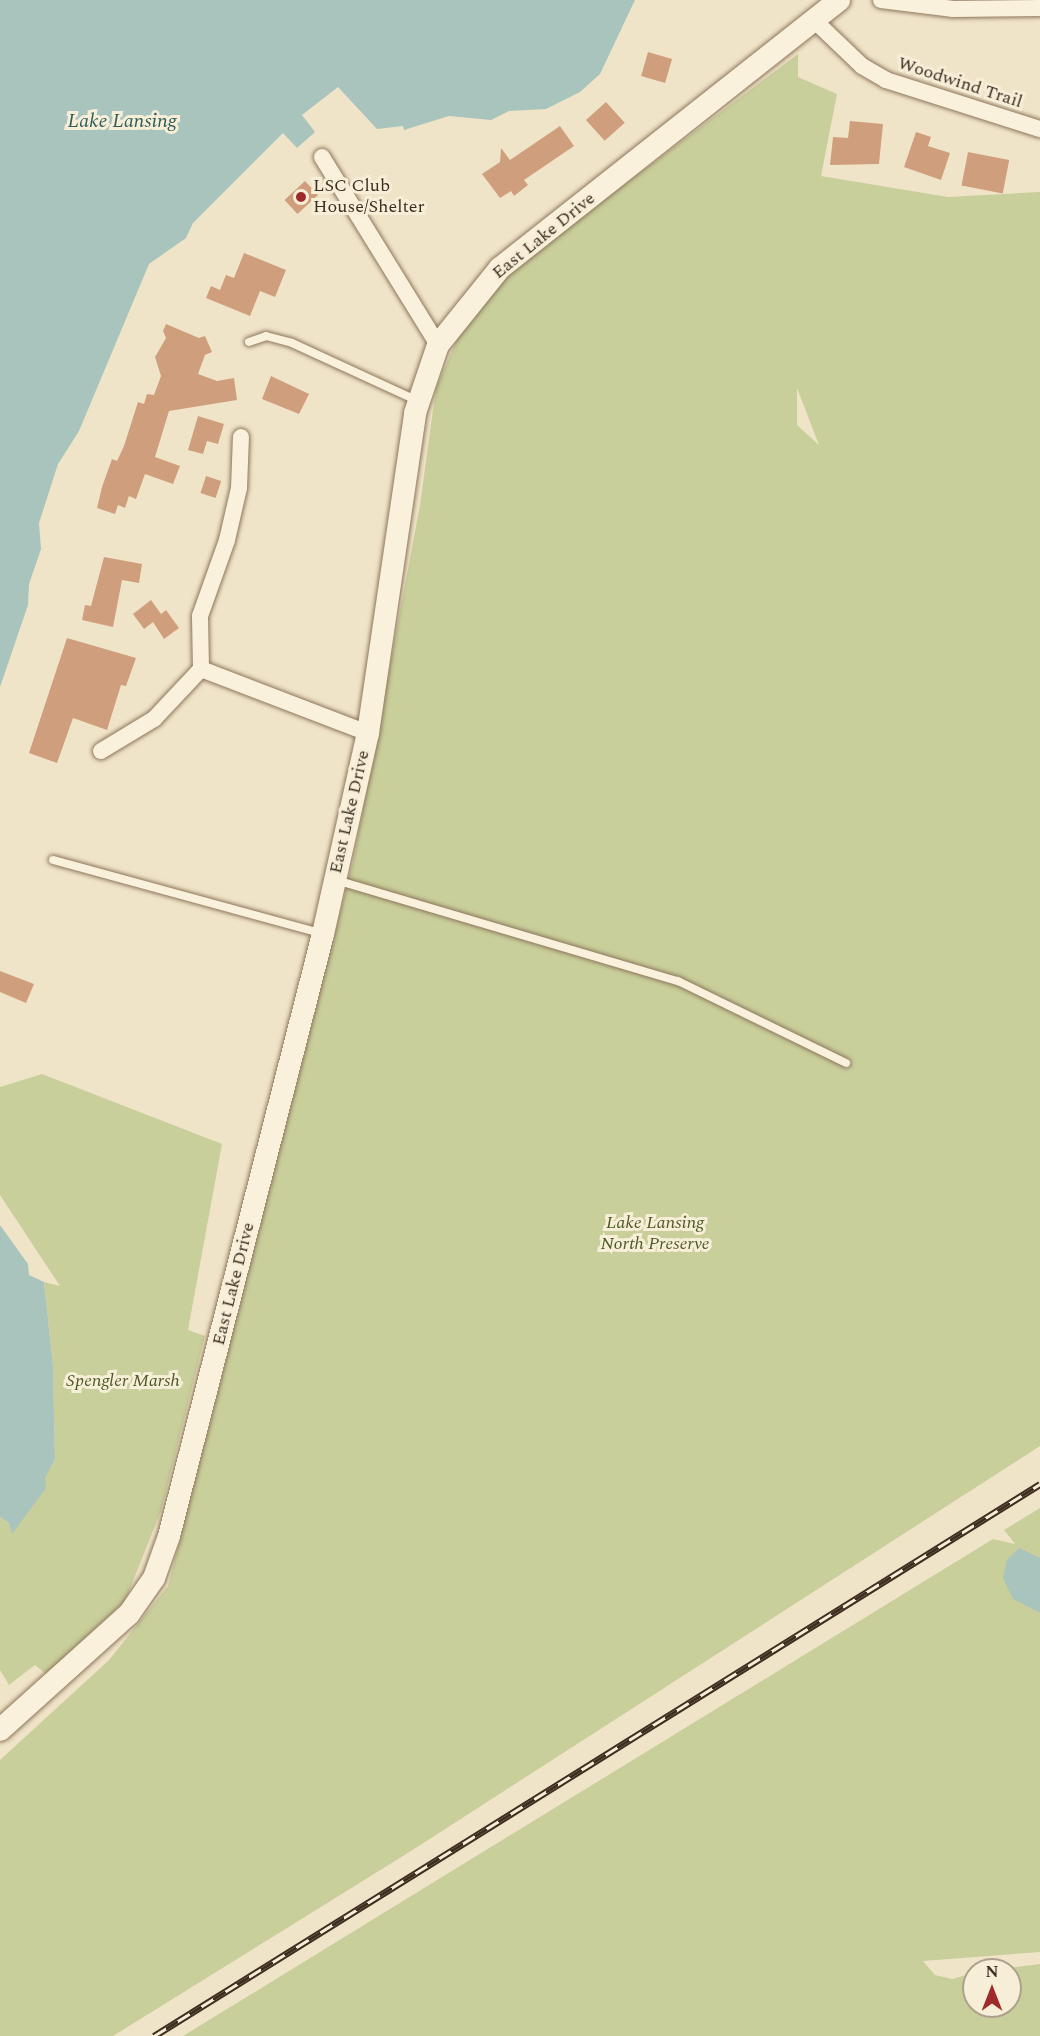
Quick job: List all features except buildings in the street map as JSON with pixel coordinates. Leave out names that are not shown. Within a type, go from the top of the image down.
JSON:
[{"type":"street","name":"East Lake Drive","points":[[0,1730],[114,1629],[154,1578],[184,1484],[323,934],[368,733],[418,401],[438,345],[500,268],[816,22],[839,0]]},
{"type":"street","points":[[881,0],[953,9],[1040,8]]},
{"type":"street","name":"Woodwind Trail","points":[[816,22],[856,61],[886,80],[1040,129]]},
{"type":"street","points":[[322,157],[438,345]]},
{"type":"street","points":[[101,751],[154,719],[201,669],[200,616],[230,530],[239,488],[242,437]]},
{"type":"street","points":[[201,669],[368,733]]},
{"type":"lane","points":[[249,342],[267,336],[292,343],[418,401]]},
{"type":"lane","points":[[53,860],[323,934]]},
{"type":"lane","points":[[335,880],[678,981],[846,1063]]},
{"type":"green space","name":"Lake Lansing North Preserve","points":[[798,54],[798,77],[837,94],[821,176],[948,197],[1040,192],[1040,1446],[411,1851],[113,2036],[0,2036],[0,1760],[109,1660],[168,1586],[353,862],[420,505],[436,388],[458,337],[509,271]],"holes":[[[797,388],[819,445],[797,425]]]},
{"type":"green space","name":"Spengler Marsh","points":[[42,1074],[222,1144],[188,1330],[205,1336],[161,1511],[125,1601],[46,1674],[35,1665],[9,1685],[0,1670],[0,1517],[9,1523],[12,1533],[55,1459],[53,1366],[44,1282],[60,1286],[0,1195],[0,1087]]},
{"type":"green space","points":[[1040,1508],[1040,1952],[923,1961],[935,1975],[952,1979],[962,1976],[962,2018],[1022,2018],[1022,1966],[1040,1964],[1040,2036],[183,2036],[993,1539],[1015,1544],[1004,1530]]},
{"type":"water","name":"Lake Lansing","points":[[0,0],[635,0],[600,74],[580,92],[546,109],[509,111],[491,120],[449,116],[404,130],[403,126],[377,129],[338,87],[302,115],[315,132],[297,148],[283,133],[193,223],[186,238],[149,264],[79,431],[58,464],[39,523],[41,549],[29,584],[28,605],[0,687]]},
{"type":"water","points":[[0,1225],[28,1264],[29,1275],[44,1282],[53,1366],[55,1459],[45,1478],[46,1488],[12,1534],[9,1523],[0,1517]]},
{"type":"water","points":[[1019,1548],[1040,1558],[1040,1613],[1013,1599],[1003,1578],[1007,1560]]},
{"type":"railway","points":[[154,2036],[1040,1484]]},
{"type":"place","name":"LSC Club House/Shelter","points":[[301,197]]}]
